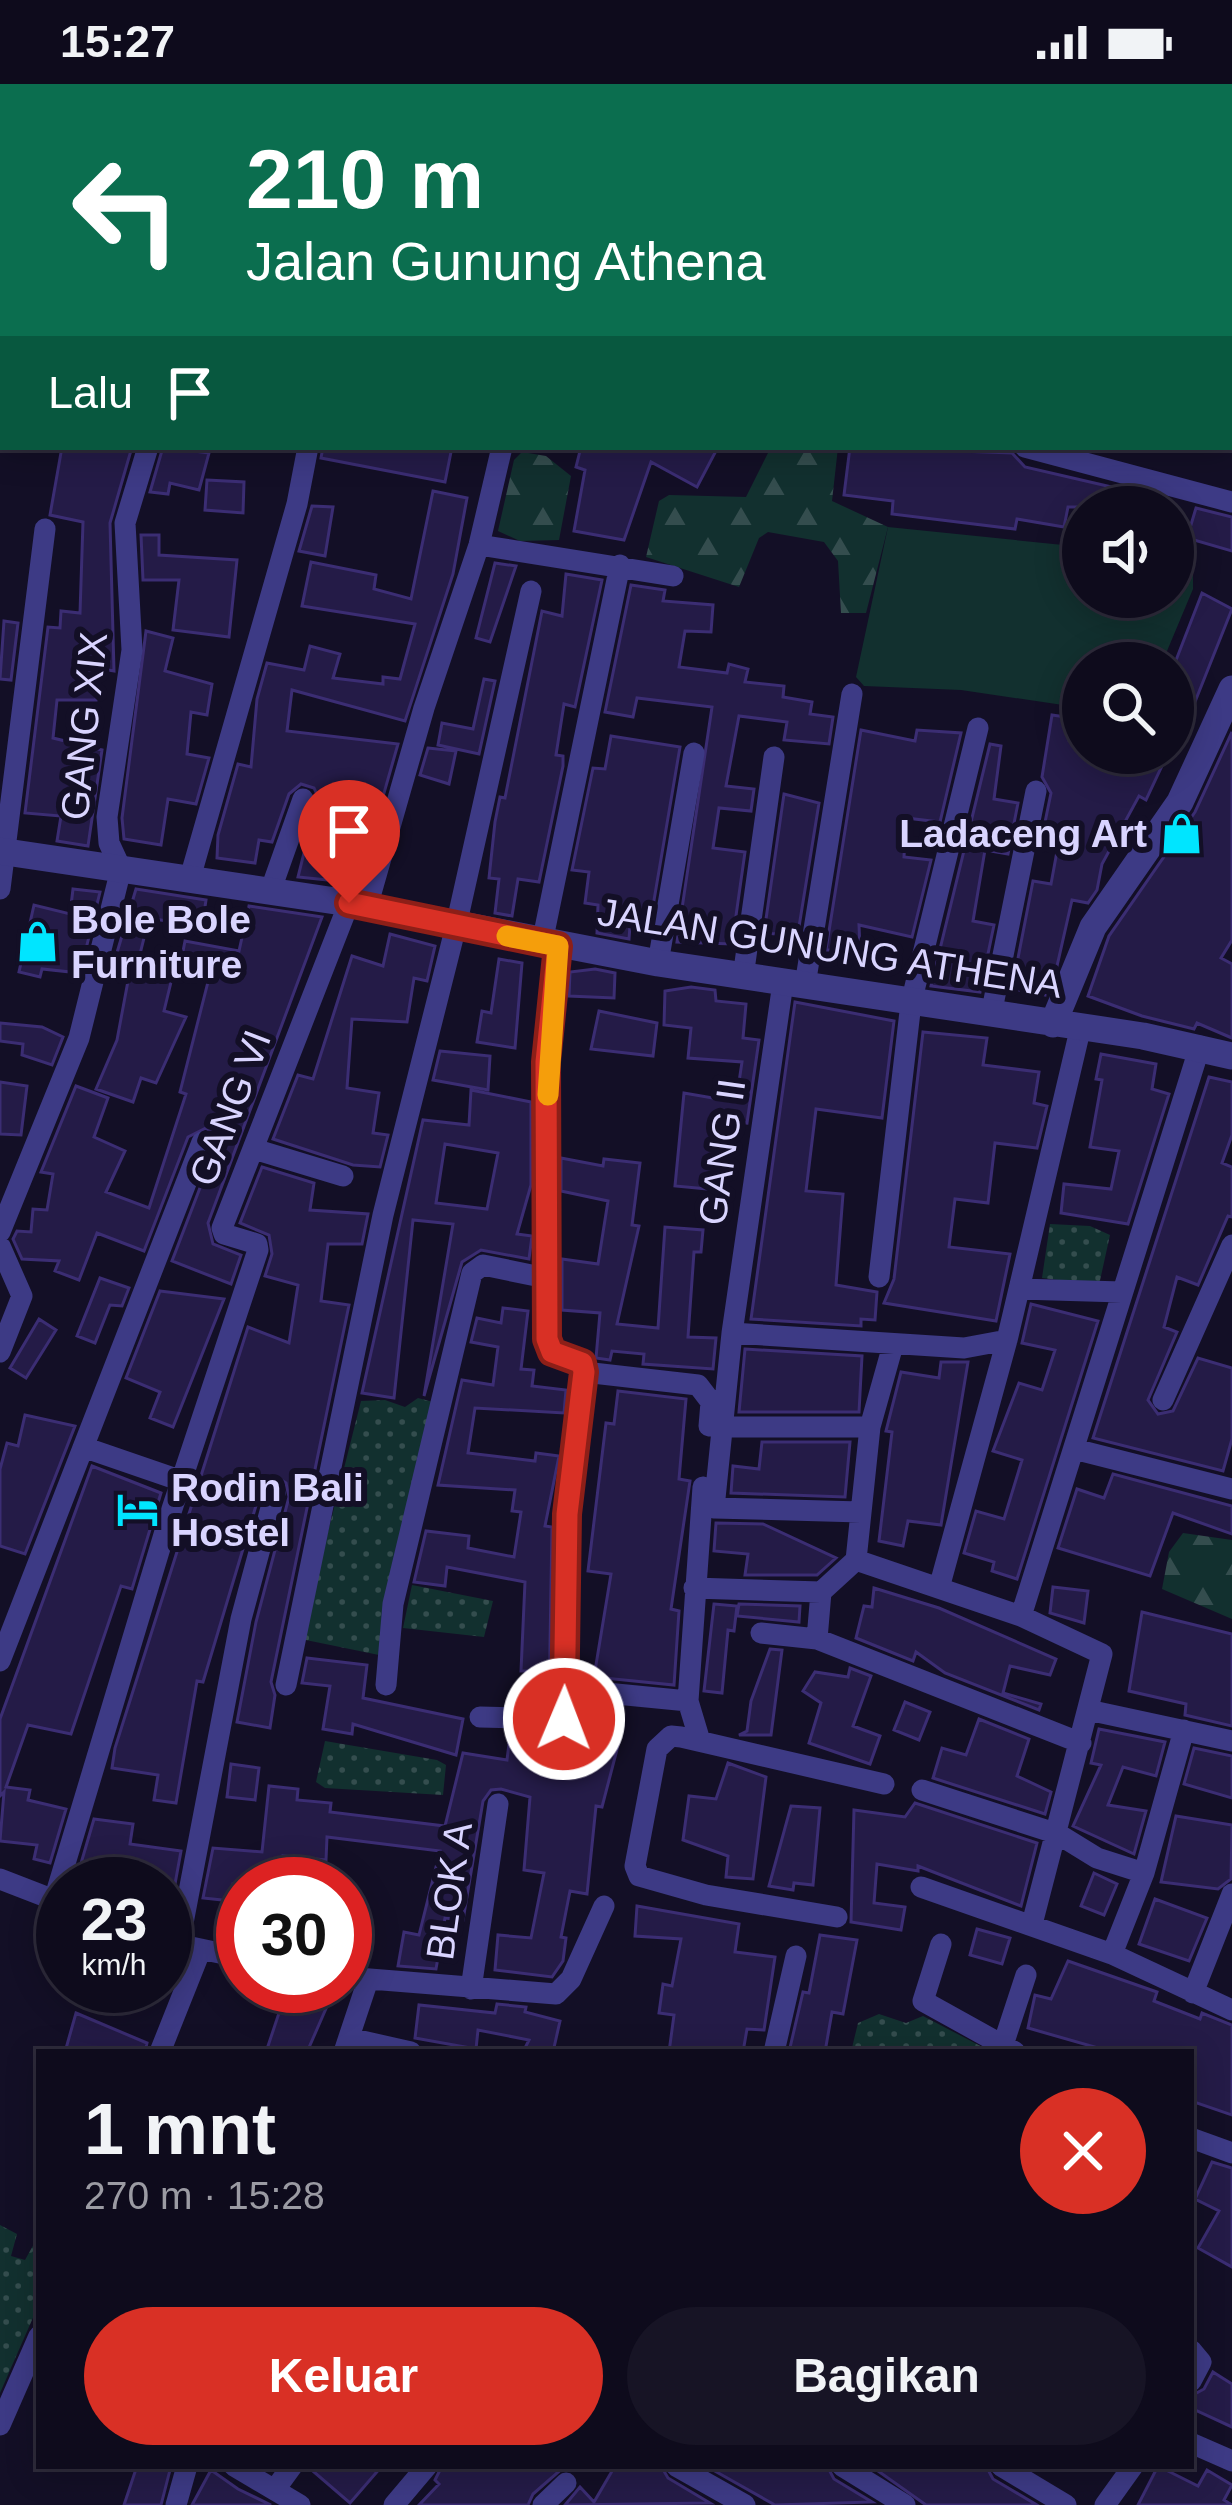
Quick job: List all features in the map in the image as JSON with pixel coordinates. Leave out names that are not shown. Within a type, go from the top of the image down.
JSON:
[{"type":"street","name":"GANG XIX","points":[[121,869],[109,843],[106,817],[132,650],[125,523],[147,450]]},
{"type":"street","points":[[190,878],[307,450]]},
{"type":"street","name":"GANG VI","points":[[182,1481],[259,1250],[257,1244],[222,1232],[358,905],[479,545],[501,450]]},
{"type":"street","points":[[1036,450],[1232,502]]},
{"type":"street","points":[[0,889],[45,529]]},
{"type":"street","points":[[479,545],[673,576]]},
{"type":"street","points":[[480,1717],[562,1720],[566,1688],[567,1514],[584,1372],[582,1363],[548,1348],[550,944],[620,565]]},
{"type":"street","points":[[286,1685],[383,1215],[457,926],[531,591]]},
{"type":"street","points":[[939,1588],[1019,1289],[1067,1025],[1093,927],[1180,802],[1232,689]]},
{"type":"street","name":"GANG II","points":[[852,694],[731,1333],[714,1508],[861,1512]]},
{"type":"street","points":[[879,1277],[911,1003],[979,728]]},
{"type":"street","points":[[658,963],[694,753]]},
{"type":"street","points":[[743,976],[774,757]]},
{"type":"street","points":[[992,1016],[1036,791]]},
{"type":"street","points":[[270,892],[303,799]]},
{"type":"street","name":"JALAN GUNUNG ATHENA","points":[[4,851],[358,905],[658,963],[1200,1046],[1232,1056]]},
{"type":"street","points":[[0,1232],[79,1038],[121,869]]},
{"type":"street","points":[[1021,1616],[1200,1046]]},
{"type":"street","points":[[0,1661],[202,1142]]},
{"type":"street","points":[[254,1149],[343,1176]]},
{"type":"street","points":[[1163,1400],[1232,1245]]},
{"type":"street","points":[[0,1246],[20,1287],[21,1304],[0,1352]]},
{"type":"street","points":[[386,1685],[393,1604],[472,1274],[484,1265],[546,1277]]},
{"type":"street","points":[[1019,1289],[1122,1292]]},
{"type":"street","points":[[731,1333],[964,1348],[1007,1340]]},
{"type":"street","points":[[818,1639],[821,1592],[856,1560],[870,1427],[893,1345]]},
{"type":"street","points":[[584,1372],[706,1390],[711,1402],[688,1701],[700,1741]]},
{"type":"street","points":[[723,1427],[870,1427]]},
{"type":"street","points":[[71,1857],[182,1481],[86,1448]]},
{"type":"street","points":[[1074,1449],[1232,1489]]},
{"type":"street","points":[[192,1889],[241,1619],[274,1492]]},
{"type":"street","points":[[856,1560],[1021,1616],[1102,1654],[1032,1924]]},
{"type":"street","points":[[694,1588],[821,1592]]},
{"type":"street","points":[[761,1633],[818,1639],[1081,1743]]},
{"type":"street","points":[[566,1688],[688,1701]]},
{"type":"street","points":[[1088,1710],[1232,1741]]},
{"type":"street","points":[[1112,1954],[1144,1873],[1184,1730]]},
{"type":"street","points":[[837,1917],[706,1895],[638,1876],[635,1866],[657,1749],[671,1736],[884,1784]]},
{"type":"street","points":[[922,1790],[1058,1834],[1097,1858],[1144,1873]]},
{"type":"street","name":"BLOK A","points":[[471,1989],[498,1804]]},
{"type":"street","points":[[0,1879],[36,1893]]},
{"type":"street","points":[[921,1888],[1112,1954],[1232,2010]]},
{"type":"street","points":[[372,1980],[556,1994],[571,1979],[604,1906]]},
{"type":"street","points":[[1193,1993],[1230,1907]]},
{"type":"street","points":[[940,1945],[923,2001],[1009,2049],[1026,1975]]},
{"type":"street","points":[[775,2049],[796,1956]]},
{"type":"street","points":[[161,2049],[168,2013]]},
{"type":"street","points":[[351,2013],[347,2045],[384,2049]]},
{"type":"street","points":[[1194,2139],[1232,2152]]},
{"type":"street","points":[[0,2425],[36,2343]]},
{"type":"street","points":[[1194,2444],[1232,2462]]},
{"type":"street","points":[[176,2505],[186,2469]]},
{"type":"street","points":[[240,2469],[300,2505]]},
{"type":"street","points":[[276,2488],[290,2469]]},
{"type":"street","points":[[394,2505],[425,2469]]},
{"type":"street","points":[[681,2469],[745,2505]]},
{"type":"street","points":[[847,2469],[904,2505]]},
{"type":"street","points":[[1006,2469],[1066,2505]]},
{"type":"street","points":[[1106,2505],[1131,2469]]},
{"type":"street","points":[[543,2505],[566,2483]]},
{"type":"green space","points":[[770,450],[838,450],[832,501],[888,527],[866,613],[841,613],[838,561],[824,542],[768,532],[759,538],[739,587],[646,557],[659,501],[669,495],[746,497]]},
{"type":"green space","points":[[522,452],[546,456],[571,476],[559,540],[520,541],[498,531],[514,460]]},
{"type":"green space","points":[[888,527],[1062,545],[1062,618],[1181,618],[1171,642],[1062,642],[1062,705],[961,690],[864,686],[856,677]]},
{"type":"green space","points":[[1050,1224],[1090,1226],[1110,1235],[1099,1285],[1042,1278]]},
{"type":"green space","points":[[418,1398],[437,1403],[379,1655],[301,1639],[361,1401],[385,1400],[405,1407]]},
{"type":"green space","points":[[1183,1533],[1232,1540],[1232,1619],[1162,1589],[1169,1552]]},
{"type":"green space","points":[[412,1585],[493,1601],[484,1637],[403,1628]]},
{"type":"green space","points":[[325,1741],[437,1760],[446,1765],[443,1795],[325,1788],[316,1782]]},
{"type":"green space","points":[[879,2014],[906,2023],[923,2016],[986,2049],[852,2049],[858,2023]]},
{"type":"green space","points":[[0,2225],[17,2234],[11,2256],[25,2260],[36,2243],[36,2311],[0,2393]]},
{"type":"building","points":[[61,450],[131,450],[110,523],[114,671],[96,668],[96,700],[57,700],[53,738],[102,750],[88,846],[57,841],[61,816],[25,813],[48,627],[60,628],[61,611],[80,613],[83,522],[50,515]]},
{"type":"building","points":[[162,450],[209,453],[199,490],[170,483],[168,494],[150,492]]},
{"type":"building","points":[[322,450],[451,450],[445,482],[321,458]]},
{"type":"building","points":[[580,450],[716,450],[697,487],[651,462],[624,540],[574,531],[585,470],[576,467]]},
{"type":"building","points":[[850,450],[1012,453],[1025,467],[1107,486],[1062,486],[1062,527],[1017,519],[1015,529],[892,514],[893,501],[844,495]]},
{"type":"building","points":[[207,480],[244,482],[243,513],[205,510]]},
{"type":"building","points":[[433,491],[467,498],[453,574],[405,721],[292,690],[287,731],[398,744],[366,856],[341,851],[338,881],[298,877],[318,797],[314,788],[301,784],[289,794],[272,842],[259,840],[255,863],[217,858],[218,835],[238,764],[251,767],[257,699],[267,663],[304,670],[310,646],[340,654],[333,678],[383,684],[383,677],[400,679],[415,624],[302,606],[311,562],[376,575],[374,589],[411,599]]},
{"type":"building","points":[[312,506],[333,507],[325,556],[299,551]]},
{"type":"building","points":[[1196,508],[1232,517],[1232,551],[1194,540]]},
{"type":"building","points":[[141,535],[159,535],[159,555],[237,560],[229,637],[173,630],[179,580],[143,580]]},
{"type":"building","points":[[495,563],[516,566],[490,642],[476,638]]},
{"type":"building","points":[[566,574],[602,580],[575,707],[564,704],[556,755],[563,756],[563,766],[539,882],[518,879],[512,916],[495,913],[499,879],[489,878],[500,797],[505,798],[542,611],[562,616]]},
{"type":"building","points":[[631,585],[665,590],[663,601],[713,605],[711,632],[685,631],[679,667],[727,673],[729,664],[748,669],[745,682],[784,686],[783,697],[812,702],[810,714],[833,717],[829,744],[784,740],[787,722],[739,716],[726,786],[754,789],[751,811],[719,808],[713,848],[745,852],[732,944],[677,942],[712,707],[637,698],[633,717],[605,712]]},
{"type":"building","points":[[1202,593],[1232,609],[1194,704],[1194,642],[1183,642]]},
{"type":"building","points":[[4,621],[18,623],[11,680],[0,679]]},
{"type":"building","points":[[146,631],[173,638],[165,671],[212,684],[207,715],[191,712],[187,754],[209,758],[196,804],[168,799],[161,845],[124,839],[122,818]]},
{"type":"building","points":[[484,679],[495,681],[479,754],[438,745],[442,723],[473,729]]},
{"type":"building","points":[[1052,715],[1062,716],[1062,774],[1158,774],[1146,800],[1139,796],[1102,864],[1097,890],[1088,903],[1072,900],[1057,966],[1049,966],[1045,995],[1012,989],[1033,881],[1051,884],[1060,835],[1043,832],[1051,793],[1042,777]]},
{"type":"building","points":[[861,730],[915,741],[917,730],[961,733],[940,822],[906,818],[904,857],[931,860],[912,937],[859,925],[860,950],[826,950]]},
{"type":"building","points":[[1232,732],[1232,940],[1221,958],[1232,964],[1232,1038],[1197,1023],[1194,1029],[1088,996],[1109,936],[1195,812]]},
{"type":"building","points":[[611,736],[680,747],[652,912],[631,913],[629,939],[597,933],[598,905],[585,903],[589,872],[572,870],[593,768],[605,769]]},
{"type":"building","points":[[990,744],[1001,746],[994,799],[1018,803],[1008,854],[985,850],[973,921],[994,925],[980,992],[931,986]]},
{"type":"building","points":[[428,748],[456,751],[449,784],[420,775]]},
{"type":"building","points":[[784,794],[819,803],[798,933],[764,933]]},
{"type":"building","points":[[73,889],[100,892],[80,973],[42,969],[40,977],[19,972],[34,905],[70,914]]},
{"type":"building","points":[[136,889],[206,900],[202,927],[149,918],[137,966],[173,974],[164,1011],[186,1017],[156,1083],[141,1078],[133,1102],[96,1089],[117,1040],[128,981],[110,976]]},
{"type":"building","points":[[249,906],[322,917],[208,1223],[213,1244],[241,1255],[231,1284],[172,1261],[216,1146],[214,1134],[206,1128],[188,1137],[144,1251],[97,1233],[79,1280],[55,1271],[59,1261],[22,1259],[13,1239],[17,1231],[31,1232],[33,1209],[47,1210],[53,1174],[41,1172],[76,1086],[108,1098],[94,1137],[125,1151],[106,1192],[149,1208],[186,1094],[180,1092],[209,978],[179,972],[185,941],[239,951]]},
{"type":"building","points":[[390,934],[435,946],[427,981],[414,978],[407,1022],[352,1019],[347,1088],[379,1093],[373,1133],[388,1135],[380,1167],[353,1165],[273,1139],[298,1075],[313,1079],[352,956],[383,966]]},
{"type":"building","points":[[499,959],[522,963],[515,1048],[477,1042],[482,1011],[491,1013]]},
{"type":"building","points":[[570,972],[615,973],[614,998],[569,996]]},
{"type":"building","points":[[715,990],[716,1001],[746,1004],[743,1038],[759,1040],[747,1123],[726,1121],[719,1190],[675,1186],[684,1093],[736,1102],[742,1062],[688,1058],[691,1028],[664,1025],[665,991]]},
{"type":"building","points":[[795,1002],[894,1021],[882,1118],[816,1109],[806,1191],[843,1194],[836,1285],[877,1292],[875,1320],[861,1319],[861,1326],[751,1319]]},
{"type":"building","points":[[599,1011],[657,1023],[653,1056],[591,1049]]},
{"type":"building","points":[[0,1023],[42,1027],[63,1037],[52,1065],[22,1055],[23,1044],[0,1041]]},
{"type":"building","points":[[923,1032],[987,1038],[983,1065],[1039,1072],[1034,1103],[1047,1106],[1037,1148],[995,1143],[988,1203],[955,1199],[949,1247],[1010,1254],[996,1321],[884,1303],[894,1279]]},
{"type":"building","points":[[440,1051],[490,1056],[488,1090],[433,1080]]},
{"type":"building","points":[[1101,1054],[1156,1064],[1152,1089],[1169,1094],[1128,1224],[1061,1213],[1064,1184],[1111,1189],[1119,1151],[1090,1147],[1102,1080],[1096,1079]]},
{"type":"building","points":[[1209,1077],[1232,1082],[1232,1135],[1222,1163],[1232,1167],[1232,1217],[1228,1216],[1198,1285],[1177,1277],[1164,1327],[1177,1332],[1148,1400],[1158,1414],[1173,1411],[1198,1358],[1232,1368],[1232,1439],[1223,1471],[1093,1438]]},
{"type":"building","points":[[0,1082],[27,1086],[21,1135],[0,1134]]},
{"type":"building","points":[[471,1090],[531,1102],[531,1185],[517,1234],[532,1236],[529,1259],[481,1250],[462,1262],[424,1396],[453,1224],[413,1220],[394,1398],[362,1393],[423,1120],[469,1125]],"holes":[[[445,1144],[498,1153],[487,1209],[436,1203]]]},
{"type":"building","points":[[561,1158],[603,1166],[604,1159],[640,1163],[632,1225],[639,1226],[617,1324],[658,1328],[665,1227],[703,1230],[701,1252],[694,1252],[688,1337],[716,1338],[713,1369],[643,1364],[644,1354],[612,1351],[610,1360],[596,1358],[600,1313],[562,1310],[562,1259],[598,1264],[608,1201],[561,1191]]},
{"type":"building","points":[[262,1167],[314,1183],[310,1210],[368,1214],[362,1244],[328,1244],[321,1301],[349,1305],[271,1682],[275,1695],[270,1728],[237,1722],[256,1622],[289,1497],[286,1483],[278,1478],[261,1489],[203,1682],[197,1681],[176,1803],[154,1800],[158,1775],[112,1768],[115,1748],[248,1327],[289,1343],[298,1285],[265,1276],[272,1254],[269,1235],[240,1223]]},
{"type":"building","points":[[100,1278],[129,1288],[122,1306],[110,1305],[95,1343],[77,1336]]},
{"type":"building","points":[[160,1291],[224,1299],[173,1427],[150,1418],[160,1392],[126,1378]]},
{"type":"building","points":[[1031,1304],[1098,1321],[1017,1579],[992,1571],[994,1562],[964,1553],[976,1511],[1004,1519],[1022,1460],[993,1451],[1019,1383],[1042,1390],[1055,1350],[1022,1343]]},
{"type":"building","points":[[503,1308],[528,1311],[521,1369],[534,1370],[532,1386],[566,1390],[564,1413],[475,1408],[468,1453],[535,1461],[536,1453],[559,1456],[545,1526],[552,1527],[549,1704],[526,1703],[529,1671],[521,1671],[525,1582],[447,1567],[445,1586],[414,1582],[426,1531],[469,1536],[468,1548],[514,1557],[521,1512],[512,1511],[515,1490],[438,1485],[462,1380],[493,1385],[498,1347],[471,1342],[477,1318],[501,1323]]},
{"type":"building","points":[[39,1319],[56,1330],[26,1378],[10,1368]]},
{"type":"building","points":[[745,1349],[862,1356],[859,1412],[739,1412]]},
{"type":"building","points":[[941,1362],[968,1362],[941,1525],[908,1521],[903,1546],[879,1541],[892,1432],[886,1431],[901,1372],[939,1378]]},
{"type":"building","points":[[618,1391],[686,1399],[679,1479],[690,1481],[671,1609],[679,1611],[674,1685],[594,1677],[611,1574],[588,1571],[606,1423],[614,1424]]},
{"type":"building","points":[[25,1415],[75,1426],[25,1554],[0,1546],[0,1469],[7,1443],[18,1446]]},
{"type":"building","points":[[762,1442],[850,1442],[845,1497],[731,1493],[733,1466],[759,1469]]},
{"type":"building","points":[[92,1466],[161,1493],[132,1589],[121,1586],[71,1734],[28,1725],[6,1787],[30,1790],[28,1800],[66,1809],[52,1857],[34,1859],[37,1845],[0,1841],[4,1792],[0,1796],[0,1719]]},
{"type":"building","points":[[1113,1474],[1232,1506],[1232,1534],[1173,1513],[1150,1576],[1058,1548],[1077,1489],[1104,1498]]},
{"type":"building","points":[[716,1523],[763,1524],[836,1558],[817,1575],[745,1575],[748,1554],[714,1551]]},
{"type":"building","points":[[1053,1587],[1088,1591],[1084,1623],[1050,1613]]},
{"type":"building","points":[[874,1588],[939,1608],[1056,1659],[1050,1675],[1010,1666],[1003,1693],[1041,1704],[1039,1710],[945,1673],[916,1652],[913,1661],[856,1638],[864,1606],[872,1607]]},
{"type":"building","points":[[714,1604],[737,1606],[734,1631],[728,1630],[722,1693],[704,1691]]},
{"type":"building","points":[[739,1604],[800,1606],[799,1622],[737,1616]]},
{"type":"building","points":[[1142,1612],[1232,1634],[1232,1726],[1185,1715],[1186,1704],[1129,1691]]},
{"type":"building","points":[[770,1649],[782,1650],[771,1735],[739,1735],[747,1731],[751,1701]]},
{"type":"building","points":[[307,1658],[367,1665],[363,1698],[463,1719],[456,1755],[353,1724],[352,1734],[323,1729],[330,1686],[302,1683]]},
{"type":"building","points":[[850,1668],[871,1676],[853,1726],[880,1736],[870,1764],[809,1743],[821,1703],[803,1691],[815,1672],[848,1677]]},
{"type":"building","points":[[905,1702],[930,1712],[919,1740],[894,1730]]},
{"type":"building","points":[[979,1719],[1029,1739],[1017,1776],[1051,1792],[1045,1814],[933,1778],[942,1748],[966,1755]]},
{"type":"building","points":[[577,1727],[620,1738],[602,1807],[596,1806],[587,1894],[570,1891],[561,1937],[566,1938],[563,1961],[552,1977],[495,1970],[498,1935],[531,1938],[544,1873],[524,1870],[530,1797],[501,1789],[491,1790],[483,1801],[463,1920],[445,1918],[436,1969],[398,1966],[404,1932],[419,1935],[440,1851],[327,1837],[326,1857],[216,1857],[216,1899],[203,1898],[213,1848],[262,1852],[269,1786],[298,1789],[297,1800],[331,1803],[330,1812],[445,1826],[463,1753],[507,1760],[510,1736],[565,1734]]},
{"type":"building","points":[[1099,1729],[1165,1742],[1156,1776],[1123,1767],[1108,1805],[1146,1811],[1134,1854],[1073,1826],[1101,1765],[1091,1763]]},
{"type":"building","points":[[1194,1748],[1232,1756],[1232,1798],[1184,1784]]},
{"type":"building","points":[[728,1763],[766,1777],[753,1879],[726,1877],[728,1856],[683,1840],[689,1796],[716,1799]]},
{"type":"building","points":[[231,1764],[259,1768],[255,1800],[227,1797]]},
{"type":"building","points":[[915,1803],[1037,1843],[1021,1906],[918,1866],[918,1871],[877,1864],[874,1903],[905,1907],[901,1930],[851,1922],[854,1810],[905,1817]]},
{"type":"building","points":[[791,1806],[820,1808],[813,1885],[794,1883],[793,1890],[769,1886]]},
{"type":"building","points":[[1176,1816],[1232,1825],[1231,1879],[1218,1889],[1161,1882]]},
{"type":"building","points":[[94,1819],[133,1824],[130,1844],[181,1851],[180,1857],[83,1857]]},
{"type":"building","points":[[1094,1873],[1117,1884],[1104,1915],[1081,1906]]},
{"type":"building","points":[[1155,1899],[1207,1918],[1189,1961],[1139,1944]]},
{"type":"building","points":[[637,1906],[739,1924],[735,1952],[775,1957],[764,2030],[747,2029],[744,2049],[669,2049],[674,2015],[659,2013],[663,1984],[672,1986],[681,1939],[635,1936]]},
{"type":"building","points":[[977,1929],[1010,1938],[1002,1964],[970,1955]]},
{"type":"building","points":[[820,1935],[857,1940],[843,2014],[832,2012],[826,2049],[790,2049],[803,1992],[809,1993]]},
{"type":"building","points":[[1068,1961],[1157,1992],[1154,2001],[1200,2019],[1202,2013],[1232,2025],[1232,2115],[1194,2102],[1194,2049],[1102,2049],[1028,2028],[1035,1995],[1051,1999]]},
{"type":"building","points":[[497,2004],[526,2007],[525,2012],[560,2021],[554,2049],[524,2049],[529,2040],[478,2030],[476,2049],[415,2038],[419,2005],[495,2013]]},
{"type":"building","points":[[76,2013],[147,2043],[146,2049],[66,2049]]},
{"type":"building","points":[[279,2013],[324,2013],[308,2049],[267,2049]]},
{"type":"building","points":[[1212,2162],[1232,2168],[1232,2267],[1198,2248],[1219,2211],[1195,2199]]},
{"type":"building","points":[[1213,2372],[1232,2384],[1232,2427],[1194,2409],[1194,2394],[1204,2389]]},
{"type":"building","points":[[136,2469],[170,2469],[161,2505],[124,2505]]},
{"type":"building","points":[[310,2469],[379,2469],[350,2503]]},
{"type":"building","points":[[440,2469],[562,2469],[533,2494],[528,2505],[419,2505],[439,2484],[435,2480]]},
{"type":"building","points":[[613,2469],[663,2469],[668,2478],[710,2503],[565,2505],[580,2487],[594,2502]]},
{"type":"building","points":[[711,2469],[829,2469],[834,2479],[872,2502],[775,2505]]},
{"type":"building","points":[[875,2469],[988,2469],[993,2479],[1037,2505],[926,2505]]},
{"type":"building","points":[[1156,2469],[1198,2486],[1207,2470],[1232,2485],[1224,2500],[1232,2505],[1138,2505]]},
{"type":"building","points":[[211,2470],[238,2489],[271,2505],[192,2505]]},
{"type":"slow traffic","points":[[507,936],[558,946],[546,1062],[548,1095]]},
{"type":"place","name":"Ladaceng Art","points":[[1181,833]]},
{"type":"place","name":"Bole Bole Furniture","points":[[37,941]]},
{"type":"place","name":"Rodin Bali Hostel","points":[[137,1509]]},
{"type":"route","points":[[349,903],[558,946],[546,1062],[550,1159],[547,1339],[552,1352],[582,1363],[584,1372],[567,1514],[564,1719]]}]
